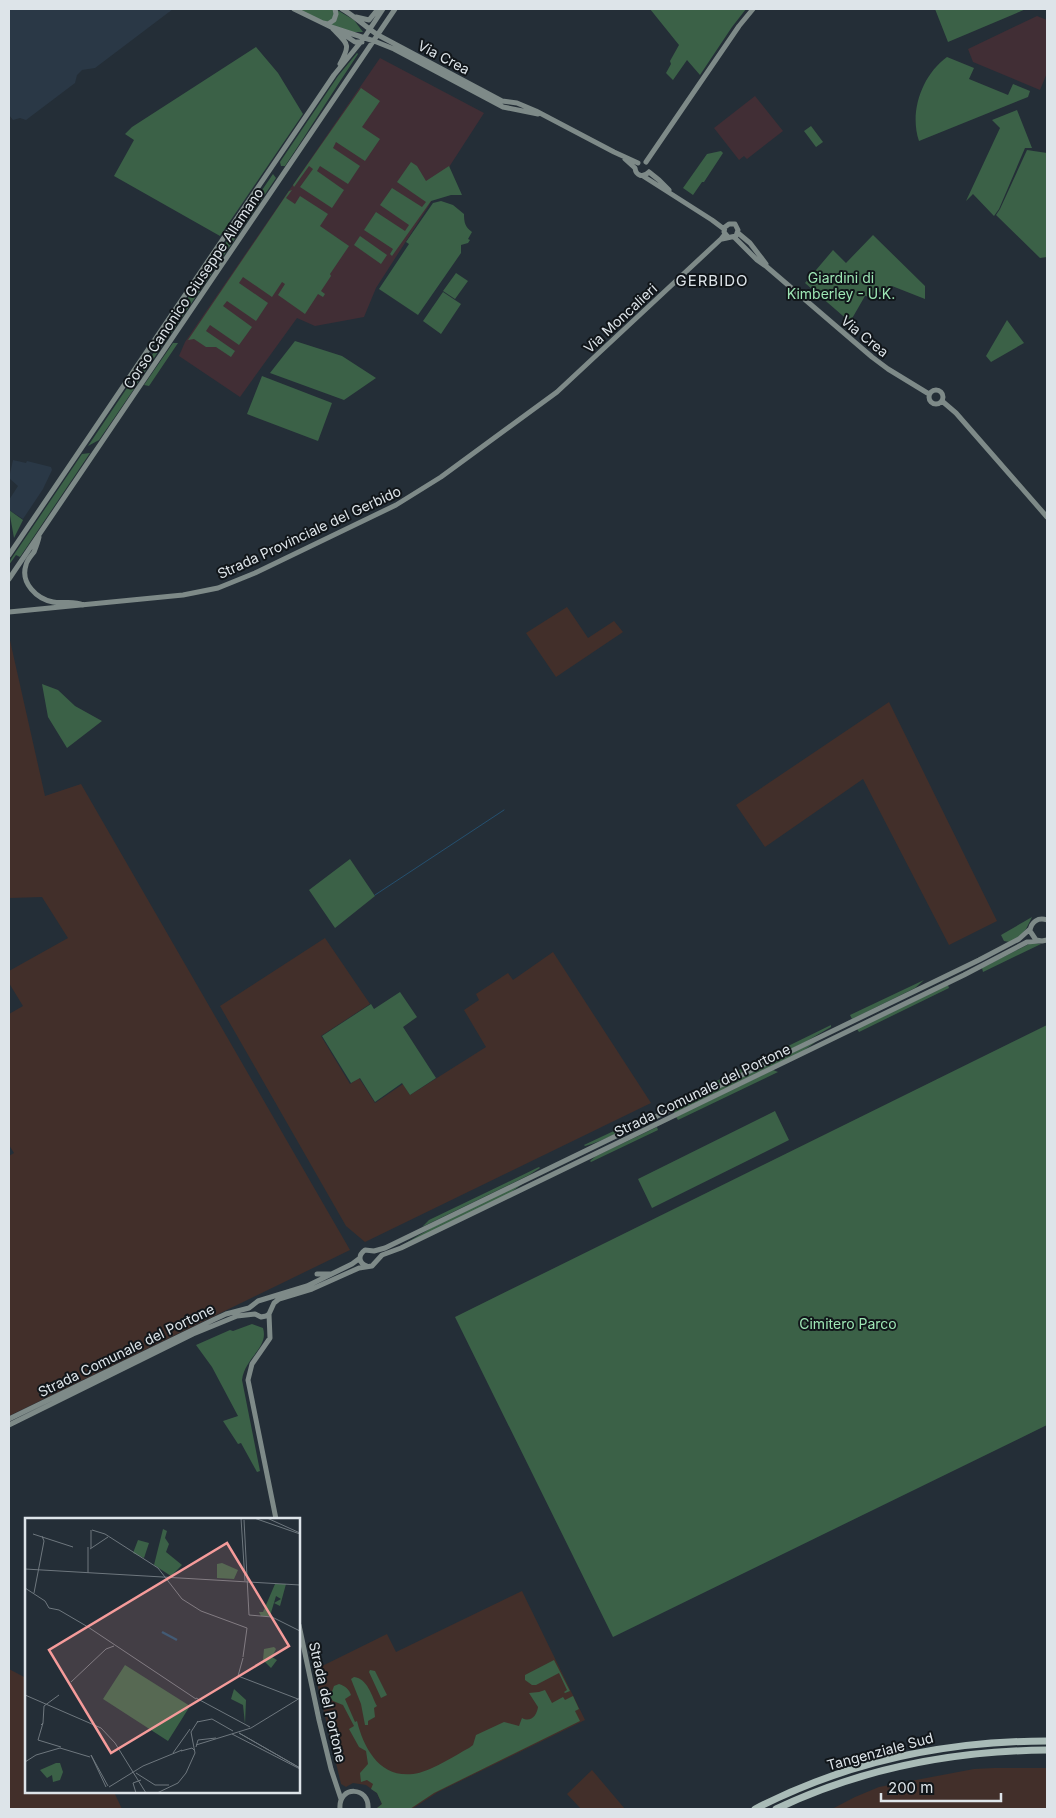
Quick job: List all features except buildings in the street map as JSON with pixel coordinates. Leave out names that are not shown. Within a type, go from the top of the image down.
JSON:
[{"type":"highway","name":"Tangenziale Sud","points":[[755,1809],[828,1777],[903,1755],[964,1745],[1047,1740]]},
{"type":"highway","name":"Tangenziale Sud","points":[[776,1809],[842,1782],[903,1765],[961,1755],[1019,1750],[1047,1750]]},
{"type":"street","points":[[294,9],[338,30],[355,42],[362,40]]},
{"type":"street","points":[[323,23],[328,24],[334,20],[335,9]]},
{"type":"street","name":"Via Crea","points":[[342,9],[378,35],[502,100],[523,105],[637,165]]},
{"type":"street","points":[[354,16],[367,20],[378,9]]},
{"type":"street","name":"Corso Canonico Giuseppe Allamano","points":[[9,555],[334,75],[362,40],[383,9]]},
{"type":"street","name":"Corso Canonico Giuseppe Allamano","points":[[9,579],[395,9]]},
{"type":"street","points":[[736,235],[725,233],[712,220],[638,174],[637,165],[646,162],[734,32],[754,9]]},
{"type":"street","points":[[331,27],[343,38],[346,48],[334,75]]},
{"type":"street","name":"Via Crea","points":[[362,40],[374,41],[394,49],[503,107],[541,115]]},
{"type":"street","points":[[643,176],[649,172],[650,166],[646,162]]},
{"type":"street","points":[[273,165],[284,172]]},
{"type":"street","points":[[649,172],[675,196]]},
{"type":"street","name":"Via Crea","points":[[725,233],[731,223],[735,224],[738,228],[736,235],[757,260],[872,357],[906,380],[930,393]]},
{"type":"street","name":"Via Moncalieri","points":[[557,392],[725,233]]},
{"type":"street","points":[[935,389],[941,391],[944,395],[942,401],[938,404],[933,404],[929,399],[930,393],[935,389]]},
{"type":"street","name":"Strada Provinciale del Gerbido","points":[[9,612],[196,593],[238,581],[372,517],[419,492],[557,392]]},
{"type":"street","points":[[942,401],[962,419],[1047,517]]},
{"type":"street","points":[[42,529],[34,552],[25,567],[28,584],[34,593],[45,600],[58,602],[76,601],[84,605]]},
{"type":"street","name":"Strada Comunale del Portone","points":[[9,1419],[226,1314],[249,1308],[258,1301],[280,1293],[308,1286],[333,1274],[360,1258],[361,1253],[365,1250],[373,1251],[404,1239],[1019,939],[1037,919],[1047,920]]},
{"type":"street","points":[[1030,929],[1033,937],[1038,941]]},
{"type":"street","name":"Strada Comunale del Portone","points":[[9,1425],[226,1320],[237,1316],[258,1316],[270,1311],[278,1299],[312,1289],[359,1268],[374,1265],[376,1260],[382,1255],[394,1252],[453,1224],[957,979],[1027,942],[1047,940]]},
{"type":"street","points":[[373,1251],[376,1255],[376,1260]]},
{"type":"street","points":[[360,1258],[362,1264],[367,1266]]},
{"type":"street","points":[[317,1274],[333,1274]]},
{"type":"street","points":[[264,1300],[269,1304],[270,1311],[269,1342],[252,1364],[248,1380],[276,1518]]},
{"type":"street","points":[[255,1305],[254,1310],[270,1328]]},
{"type":"street","name":"Strada del Portone","points":[[300,1630],[319,1720],[341,1799]]},
{"type":"street","points":[[338,1784],[349,1792]]},
{"type":"street","points":[[340,1809],[341,1799],[349,1792],[356,1791],[364,1795],[368,1803],[368,1809]]},
{"type":"shaded area","points":[[9,9],[173,9],[95,68],[82,70],[77,75],[75,83],[26,120],[20,118],[13,120],[9,115]]},
{"type":"shaded area","points":[[1037,16],[1047,20],[1047,73],[1040,90],[973,62],[968,49]]},
{"type":"shaded area","points":[[380,58],[484,113],[451,164],[428,207],[376,288],[364,317],[315,326],[297,318],[240,397],[179,356],[185,342]]},
{"type":"shaded area","points":[[755,96],[783,131],[747,159],[744,156],[739,160],[714,128]]},
{"type":"shaded area","points":[[13,460],[26,463],[27,461],[51,467],[52,470],[43,489],[23,519],[9,510],[9,500],[18,486],[9,478]]},
{"type":"shaded area","points":[[567,607],[588,638],[614,621],[623,632],[556,677],[526,633]]},
{"type":"shaded area","points":[[9,636],[45,796],[81,784],[350,1250],[9,1416],[9,1156],[14,1153],[9,1145],[9,1014],[23,1006],[9,983],[9,971],[68,938],[42,897],[9,898]]},
{"type":"shaded area","points":[[889,702],[997,921],[949,945],[863,779],[765,847],[736,805]]},
{"type":"shaded area","points":[[325,938],[370,1004],[321,1036],[350,1084],[359,1078],[375,1103],[403,1084],[410,1095],[486,1047],[464,1010],[479,1000],[476,994],[508,973],[513,980],[553,952],[651,1103],[365,1242],[346,1226],[220,1006]]},
{"type":"shaded area","points":[[522,1591],[585,1720],[438,1792],[412,1809],[377,1809],[382,1804],[377,1793],[366,1785],[353,1783],[346,1787],[341,1784],[314,1670],[387,1634],[396,1652]]},
{"type":"shaded area","points":[[9,1669],[25,1677],[25,1793],[114,1793],[122,1809],[9,1809]]},
{"type":"shaded area","points":[[1047,1768],[1047,1809],[832,1809],[879,1787],[974,1769]]},
{"type":"shaded area","points":[[592,1770],[625,1809],[581,1809],[567,1794]]},
{"type":"green space","points":[[297,9],[333,9],[335,12],[332,20],[325,22]]},
{"type":"green space","points":[[650,9],[746,9],[700,75],[687,60],[673,80],[666,73],[679,45]]},
{"type":"green space","points":[[935,9],[1026,9],[948,42]]},
{"type":"green space","points":[[337,10],[354,20],[363,32],[351,32],[329,25]]},
{"type":"green space","points":[[256,47],[278,73],[303,114],[220,236],[114,176],[134,140],[125,134],[132,127]]},
{"type":"green space","points":[[357,53],[285,166],[281,166],[280,162],[338,76]]},
{"type":"green space","points":[[947,57],[974,68],[969,79],[1008,95],[1013,84],[1030,91],[1028,97],[919,141],[916,130],[916,118],[920,95],[931,74]]},
{"type":"green space","points":[[361,88],[380,101],[362,127],[380,139],[365,161],[336,142],[333,148],[360,166],[348,184],[320,166],[317,171],[344,190],[332,208],[300,187],[313,169],[309,166],[294,187],[293,185]]},
{"type":"green space","points":[[1017,110],[1032,148],[1025,148],[999,209],[994,216],[973,194],[966,201],[1000,128],[992,120]]},
{"type":"green space","points":[[811,126],[823,142],[816,147],[804,131]]},
{"type":"green space","points":[[1027,150],[1047,153],[1047,257],[1040,258],[996,215]]},
{"type":"green space","points":[[721,151],[723,153],[693,195],[683,188],[707,154]]},
{"type":"green space","points":[[411,162],[417,166],[426,181],[449,166],[462,195],[451,195],[431,201],[392,256],[390,254],[393,249],[364,230],[376,212],[405,231],[409,225],[380,205],[392,188],[422,207],[426,202],[397,182]]},
{"type":"green space","points":[[273,174],[276,178],[166,341],[157,343]]},
{"type":"green space","points":[[292,190],[286,198],[295,204],[300,196],[328,214],[320,226],[349,246],[321,291],[325,294],[323,297],[318,294],[305,314],[278,295],[285,284],[282,282],[272,297],[243,277],[239,283],[268,303],[256,321],[227,301],[223,306],[252,327],[239,345],[210,325],[206,331],[235,351],[231,357],[216,347],[206,347],[194,339],[188,340],[289,191]]},
{"type":"green space","points":[[441,201],[453,205],[464,214],[465,224],[472,232],[468,239],[470,240],[468,243],[461,245],[461,253],[418,315],[379,289],[409,244],[406,242],[433,203]]},
{"type":"green space","name":"Giardini di Kimberley - U.K.","points":[[873,235],[925,286],[925,299],[892,286],[886,294],[874,290],[872,297],[865,296],[850,322],[805,283],[833,250],[846,263]]},
{"type":"green space","points":[[360,236],[387,255],[381,264],[354,245]]},
{"type":"green space","points":[[456,273],[468,281],[455,299],[443,291]]},
{"type":"green space","points":[[443,292],[461,304],[441,334],[423,321]]},
{"type":"green space","points":[[1007,320],[1024,343],[991,362],[986,356]]},
{"type":"green space","points":[[295,341],[342,356],[376,378],[344,400],[270,373]]},
{"type":"green space","points":[[173,343],[178,343],[149,386],[144,385]]},
{"type":"green space","points":[[162,346],[136,385],[136,378],[157,348]]},
{"type":"green space","points":[[262,376],[332,403],[318,441],[247,414]]},
{"type":"green space","points":[[132,384],[134,389],[99,440],[88,446],[129,385]]},
{"type":"green space","points":[[90,453],[20,557],[16,555],[9,565],[9,562],[82,454]]},
{"type":"green space","points":[[9,510],[23,520],[14,538]]},
{"type":"green space","points":[[42,684],[58,690],[75,706],[102,721],[67,748],[48,717]]},
{"type":"green space","points":[[350,859],[375,896],[335,928],[309,890]]},
{"type":"green space","points":[[1032,917],[1020,936],[1010,942],[1004,941],[1001,935]]},
{"type":"green space","points":[[1034,943],[1041,944],[983,972],[982,968]]},
{"type":"green space","points":[[924,980],[915,988],[852,1019],[850,1015]]},
{"type":"green space","points":[[948,985],[949,988],[859,1032],[857,1029]]},
{"type":"green space","points":[[400,992],[417,1017],[403,1027],[436,1078],[410,1095],[402,1083],[375,1102],[360,1078],[351,1083],[322,1036],[371,1004],[374,1009]]},
{"type":"green space","points":[[831,1025],[831,1027],[805,1042],[671,1107],[669,1104]]},
{"type":"green space","name":"Cimitero Parco","points":[[1047,1025],[1047,1425],[613,1637],[455,1317]]},
{"type":"green space","points":[[817,1041],[803,1051],[677,1112],[674,1113],[673,1111]]},
{"type":"green space","points":[[773,1070],[778,1072],[678,1120],[676,1117]]},
{"type":"green space","points":[[775,1111],[789,1140],[652,1208],[638,1179]]},
{"type":"green space","points":[[635,1121],[611,1136],[592,1144],[584,1145]]},
{"type":"green space","points":[[657,1127],[658,1130],[590,1161],[596,1156]]},
{"type":"green space","points":[[539,1167],[529,1175],[422,1227],[429,1220]]},
{"type":"green space","points":[[525,1182],[510,1193],[396,1249],[431,1228]]},
{"type":"green space","points":[[252,1324],[263,1328],[263,1341],[247,1365],[242,1380],[260,1471],[257,1472],[241,1443],[238,1444],[223,1421],[238,1416],[212,1367],[196,1345],[230,1330],[233,1331]]},
{"type":"green space","points":[[554,1660],[570,1691],[564,1692],[567,1690],[559,1673],[536,1685],[532,1685],[525,1680],[525,1675]]},
{"type":"green space","points":[[370,1670],[375,1671],[387,1695],[381,1698],[369,1672]]},
{"type":"green space","points":[[354,1677],[359,1678],[366,1684],[377,1706],[374,1708],[375,1717],[368,1721],[368,1725],[365,1725],[361,1704],[351,1679]]},
{"type":"green space","points":[[339,1684],[346,1688],[351,1695],[345,1699],[355,1722],[357,1721],[364,1742],[375,1760],[391,1771],[401,1774],[420,1773],[442,1763],[473,1745],[476,1735],[504,1722],[519,1726],[522,1718],[531,1719],[538,1707],[529,1693],[545,1690],[552,1703],[563,1697],[565,1700],[573,1696],[579,1709],[575,1711],[580,1721],[434,1793],[410,1809],[377,1809],[382,1804],[377,1793],[371,1789],[373,1784],[367,1780],[361,1782],[360,1773],[368,1764],[366,1751],[359,1747],[349,1729],[354,1726],[343,1705],[333,1701],[330,1697],[334,1686]]},
{"type":"waterway","points":[[375,895],[504,810]]},
{"type":"district","name":"GERBIDO","points":[[712,280]]}]
